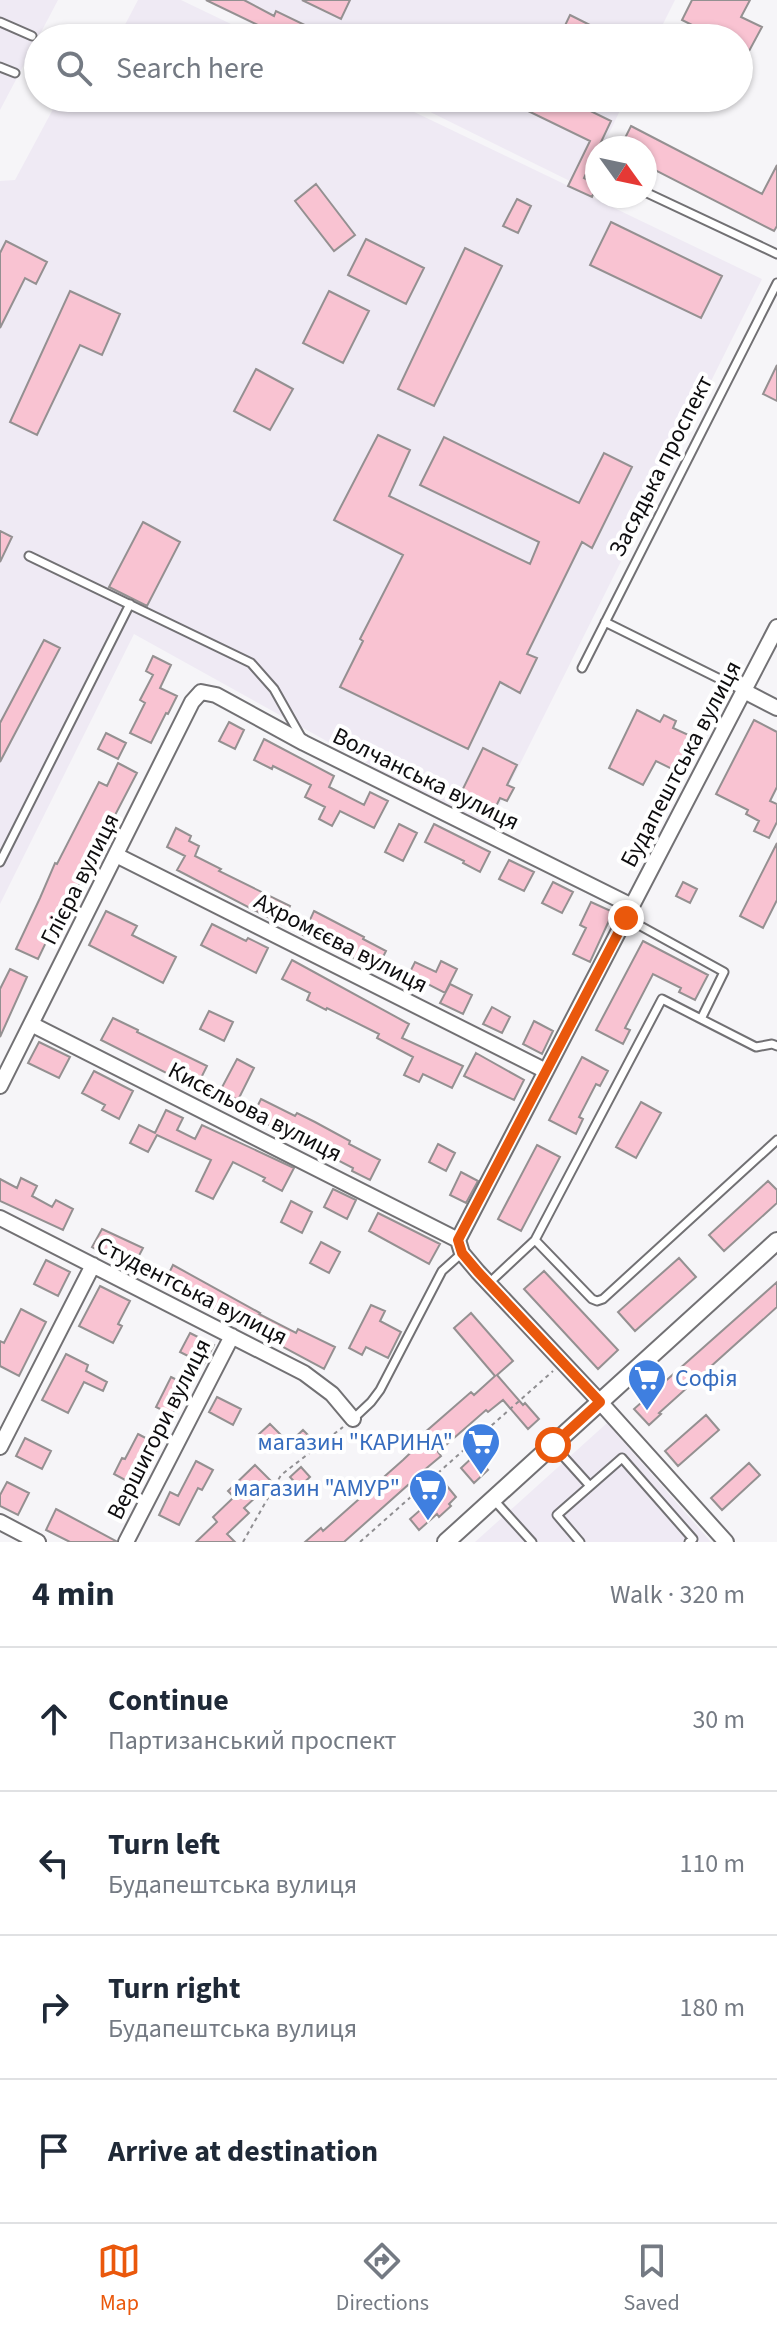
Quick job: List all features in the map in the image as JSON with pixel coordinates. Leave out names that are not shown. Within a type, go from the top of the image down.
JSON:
[{"type":"street","name":"Будапештська вулиця","points":[[460,1246],[546,1071],[777,627]]},
{"type":"street","points":[[744,691],[777,708]]},
{"type":"street","name":"Волчанська вулиця","points":[[201,692],[216,695],[629,912]]},
{"type":"street","name":"Глієра вулиця","points":[[0,1086],[192,702],[201,692]]},
{"type":"street","name":"Ахромєєва вулиця","points":[[116,855],[546,1071]]},
{"type":"street","name":"Кисєльова вулиця","points":[[31,1024],[460,1246]]},
{"type":"street","name":"Студентська вулиця","points":[[0,1218],[304,1373],[332,1394],[353,1419]]},
{"type":"street","points":[[446,1542],[777,1241]]},
{"type":"street","points":[[460,1246],[489,1283],[726,1542]]},
{"type":"street","points":[[0,1447],[93,1265]]},
{"type":"street","name":"Вершигори вулиця","points":[[126,1542],[232,1336]]},
{"type":"street","points":[[0,1522],[38,1542]]},
{"type":"lane","points":[[0,22],[24,32]]},
{"type":"lane","points":[[0,67],[15,73]]},
{"type":"lane","points":[[657,198],[777,254]]},
{"type":"lane","name":"Засядька проспект","points":[[582,668],[777,283]]},
{"type":"lane","points":[[29,556],[251,663],[274,689],[304,743]]},
{"type":"lane","points":[[0,862],[130,604]]},
{"type":"lane","points":[[605,622],[744,691]]},
{"type":"lane","points":[[629,912],[724,972],[701,1019]]},
{"type":"lane","points":[[489,1283],[535,1240],[662,999],[756,1047],[777,1046]]},
{"type":"lane","points":[[535,1240],[592,1299],[603,1299],[777,1140]]},
{"type":"lane","points":[[353,1419],[380,1390],[442,1271],[460,1246]]},
{"type":"lane","points":[[553,1445],[590,1486]]},
{"type":"lane","points":[[580,1542],[557,1515],[622,1458],[693,1539],[689,1542]]},
{"type":"lane","points":[[493,1499],[532,1542]]},
{"type":"path","points":[[360,1542],[562,1362]]},
{"type":"path","points":[[243,1542],[281,1475],[353,1419]]},
{"type":"shaded area","points":[[0,0],[58,0],[45,24],[24,24],[24,64],[0,110]]},
{"type":"shaded area","points":[[138,0],[181,0],[231,24],[125,24]]},
{"type":"shaded area","points":[[204,0],[675,0],[663,24],[253,24]]},
{"type":"shaded area","points":[[51,112],[414,112],[585,194],[585,208],[614,208],[762,279],[487,830],[134,634],[0,904],[0,181],[15,180]]},
{"type":"shaded area","points":[[430,112],[619,112],[608,136],[585,136],[585,181],[582,187]]},
{"type":"shaded area","points":[[607,1423],[711,1542],[475,1542]]},
{"type":"building","points":[[206,0],[244,0],[274,16],[276,11],[303,24],[256,24]]},
{"type":"building","points":[[302,0],[350,0],[341,19]]},
{"type":"building","points":[[692,0],[750,0],[741,17],[762,27],[753,44],[753,24],[690,24],[682,20]]},
{"type":"building","points":[[570,15],[588,24],[566,24]]},
{"type":"building","points":[[530,112],[593,112],[611,121],[604,136],[585,136],[585,139]]},
{"type":"building","points":[[631,126],[650,136],[626,136]]},
{"type":"building","points":[[657,139],[762,194],[777,165],[777,226],[774,231],[657,171]]},
{"type":"building","points":[[585,151],[585,194],[568,186]]},
{"type":"building","points":[[316,184],[355,235],[334,251],[295,201]]},
{"type":"building","points":[[517,199],[531,206],[518,233],[503,226]]},
{"type":"building","points":[[611,222],[722,276],[701,318],[590,265]]},
{"type":"building","points":[[366,239],[424,268],[406,304],[348,275]]},
{"type":"building","points":[[6,241],[47,262],[36,284],[25,278],[0,328],[0,253]]},
{"type":"building","points":[[465,248],[502,266],[434,406],[398,389]]},
{"type":"building","points":[[70,291],[120,314],[102,355],[80,345],[37,435],[10,422]]},
{"type":"building","points":[[329,291],[369,311],[343,363],[303,343]]},
{"type":"building","points":[[777,365],[777,401],[763,394]]},
{"type":"building","points":[[256,369],[293,389],[270,430],[234,411]]},
{"type":"building","points":[[378,435],[410,450],[389,496],[530,564],[539,542],[420,485],[444,437],[579,503],[604,453],[632,467],[592,548],[582,542],[527,654],[537,658],[520,693],[500,682],[468,749],[340,687],[363,641],[360,639],[403,555],[334,520]]},
{"type":"building","points":[[143,522],[180,542],[147,606],[109,587]]},
{"type":"building","points":[[0,531],[12,537],[0,562]]},
{"type":"building","points":[[44,640],[60,648],[0,762],[0,723]]},
{"type":"building","points":[[153,656],[171,665],[160,688],[177,696],[151,743],[130,733],[145,703],[140,700],[153,675],[146,671]]},
{"type":"building","points":[[637,710],[660,722],[664,715],[676,721],[673,728],[695,738],[678,772],[656,761],[643,785],[609,768]]},
{"type":"building","points":[[754,720],[777,732],[777,787],[770,801],[777,804],[777,822],[769,838],[754,831],[759,821],[746,814],[748,810],[716,794]]},
{"type":"building","points":[[229,722],[244,730],[235,749],[219,741]]},
{"type":"building","points":[[106,733],[126,743],[118,759],[98,749]]},
{"type":"building","points":[[264,739],[334,776],[329,787],[364,805],[370,792],[388,801],[374,828],[340,811],[332,826],[319,819],[325,807],[305,797],[311,785],[254,760]]},
{"type":"building","points":[[483,748],[517,765],[507,785],[514,788],[507,801],[500,798],[490,819],[456,803]]},
{"type":"building","points":[[118,763],[137,773],[65,911],[62,909],[38,959],[16,949],[55,863],[99,782],[107,786]]},
{"type":"building","points":[[399,824],[417,833],[403,861],[385,852]]},
{"type":"building","points":[[434,824],[490,852],[480,872],[425,842]]},
{"type":"building","points":[[176,828],[191,836],[189,841],[199,846],[195,856],[290,906],[281,924],[177,870],[185,856],[167,847]]},
{"type":"building","points":[[777,843],[777,900],[763,928],[740,916]]},
{"type":"building","points":[[509,860],[534,872],[524,891],[499,879]]},
{"type":"building","points":[[553,882],[573,892],[562,913],[542,903]]},
{"type":"building","points":[[683,882],[697,889],[690,903],[676,896]]},
{"type":"building","points":[[591,902],[613,912],[590,962],[573,954],[586,928],[580,925]]},
{"type":"building","points":[[106,911],[137,926],[132,935],[176,957],[163,983],[89,945]]},
{"type":"building","points":[[314,911],[386,951],[377,969],[303,935]]},
{"type":"building","points":[[212,924],[268,948],[256,973],[201,945]]},
{"type":"building","points":[[643,941],[708,975],[695,1000],[679,992],[681,988],[653,974],[625,1028],[630,1030],[623,1044],[596,1030]]},
{"type":"building","points":[[292,960],[409,1024],[402,1038],[463,1066],[452,1088],[423,1074],[419,1082],[404,1075],[413,1057],[377,1038],[379,1034],[307,1000],[310,993],[282,979]]},
{"type":"building","points":[[441,961],[457,969],[445,993],[426,983],[421,993],[404,984],[415,962],[436,972]]},
{"type":"building","points":[[10,969],[27,977],[0,1037],[0,989]]},
{"type":"building","points":[[450,984],[472,995],[463,1014],[440,1003]]},
{"type":"building","points":[[492,1007],[510,1017],[502,1033],[483,1024]]},
{"type":"building","points":[[209,1011],[233,1022],[224,1041],[200,1029]]},
{"type":"building","points":[[113,1018],[207,1066],[196,1088],[101,1040]]},
{"type":"building","points":[[534,1021],[553,1031],[542,1054],[523,1044]]},
{"type":"building","points":[[39,1042],[70,1057],[59,1078],[28,1063]]},
{"type":"building","points":[[476,1053],[524,1080],[514,1100],[464,1076]]},
{"type":"building","points":[[582,1057],[608,1071],[600,1086],[596,1084],[579,1117],[583,1119],[576,1134],[549,1120]]},
{"type":"building","points":[[237,1059],[254,1068],[238,1100],[220,1091]]},
{"type":"building","points":[[94,1071],[133,1091],[119,1119],[102,1110],[105,1105],[82,1093]]},
{"type":"building","points":[[261,1099],[315,1122],[380,1160],[370,1180],[318,1149],[252,1117]]},
{"type":"building","points":[[641,1102],[661,1113],[636,1158],[616,1147]]},
{"type":"building","points":[[166,1110],[183,1118],[177,1130],[195,1139],[202,1125],[294,1168],[282,1191],[263,1181],[265,1178],[233,1162],[213,1199],[196,1191],[211,1160],[157,1135],[148,1152],[130,1143],[139,1125],[155,1133]]},
{"type":"building","points":[[438,1144],[455,1153],[446,1171],[429,1162]]},
{"type":"building","points":[[537,1145],[560,1157],[521,1231],[498,1219]]},
{"type":"building","points":[[461,1172],[478,1181],[466,1203],[450,1195]]},
{"type":"building","points":[[21,1178],[37,1186],[32,1196],[52,1207],[56,1200],[73,1209],[63,1230],[0,1201],[0,1179],[17,1188]]},
{"type":"building","points":[[768,1181],[777,1190],[777,1203],[724,1251],[709,1235]]},
{"type":"building","points":[[333,1189],[356,1200],[347,1219],[324,1207]]},
{"type":"building","points":[[291,1201],[312,1212],[302,1233],[281,1222]]},
{"type":"building","points":[[378,1213],[440,1244],[429,1264],[369,1231]]},
{"type":"building","points":[[102,1229],[143,1248],[132,1269],[92,1247]]},
{"type":"building","points":[[321,1242],[340,1252],[329,1273],[310,1263]]},
{"type":"building","points":[[679,1258],[696,1277],[635,1331],[618,1312]]},
{"type":"building","points":[[46,1260],[70,1272],[58,1296],[34,1284]]},
{"type":"building","points":[[173,1265],[296,1333],[298,1329],[335,1347],[324,1369],[164,1283]]},
{"type":"building","points":[[544,1271],[618,1350],[598,1369],[524,1289]]},
{"type":"building","points":[[777,1282],[777,1307],[649,1425],[634,1409]]},
{"type":"building","points":[[100,1286],[130,1301],[118,1324],[122,1326],[113,1343],[79,1326]]},
{"type":"building","points":[[371,1305],[385,1311],[380,1321],[401,1332],[388,1358],[366,1347],[362,1355],[349,1348]]},
{"type":"building","points":[[21,1309],[46,1322],[19,1376],[0,1366],[0,1341],[4,1343]]},
{"type":"building","points":[[471,1313],[513,1361],[497,1375],[539,1419],[528,1429],[503,1400],[488,1412],[486,1410],[438,1452],[441,1456],[417,1476],[435,1497],[447,1486],[456,1497],[439,1517],[437,1514],[419,1530],[410,1519],[426,1505],[408,1485],[344,1542],[305,1542],[321,1528],[323,1531],[403,1460],[426,1438],[423,1434],[471,1392],[474,1395],[495,1376],[454,1328]]},
{"type":"building","points":[[190,1333],[214,1345],[204,1364],[180,1352]]},
{"type":"building","points":[[66,1354],[88,1365],[86,1371],[107,1382],[103,1391],[84,1382],[68,1413],[42,1400]]},
{"type":"building","points":[[171,1377],[187,1385],[172,1415],[156,1407]]},
{"type":"building","points":[[217,1397],[241,1409],[233,1425],[209,1412]]},
{"type":"building","points":[[706,1415],[719,1430],[678,1466],[665,1451]]},
{"type":"building","points":[[270,1424],[281,1435],[270,1446],[259,1434]]},
{"type":"building","points":[[303,1430],[312,1439],[298,1452],[289,1443]]},
{"type":"building","points":[[138,1434],[159,1445],[138,1487],[114,1474]]},
{"type":"building","points":[[25,1438],[51,1451],[42,1469],[16,1456]]},
{"type":"building","points":[[475,1455],[488,1470],[474,1483],[461,1468]]},
{"type":"building","points":[[196,1461],[213,1470],[202,1490],[198,1488],[179,1525],[159,1515],[170,1492],[178,1496]]},
{"type":"building","points":[[749,1463],[760,1475],[722,1510],[711,1498]]},
{"type":"building","points":[[255,1465],[272,1482],[244,1508],[249,1513],[227,1534],[235,1542],[196,1542],[217,1522],[213,1517],[234,1497],[228,1491]]},
{"type":"building","points":[[301,1467],[310,1477],[299,1487],[290,1477]]},
{"type":"building","points":[[7,1482],[29,1493],[18,1515],[0,1506],[0,1495]]},
{"type":"building","points":[[56,1509],[116,1542],[70,1542],[46,1530]]},
{"type":"place","name":"Софія","points":[[647,1412]]},
{"type":"place","name":"магазин \"КАРИНА\"","points":[[481,1476]]},
{"type":"place","name":"магазин \"АМУР\"","points":[[428,1522]]},
{"type":"route","points":[[553,1445],[600,1402],[478,1272],[462,1253],[458,1240],[626,918]]}]
